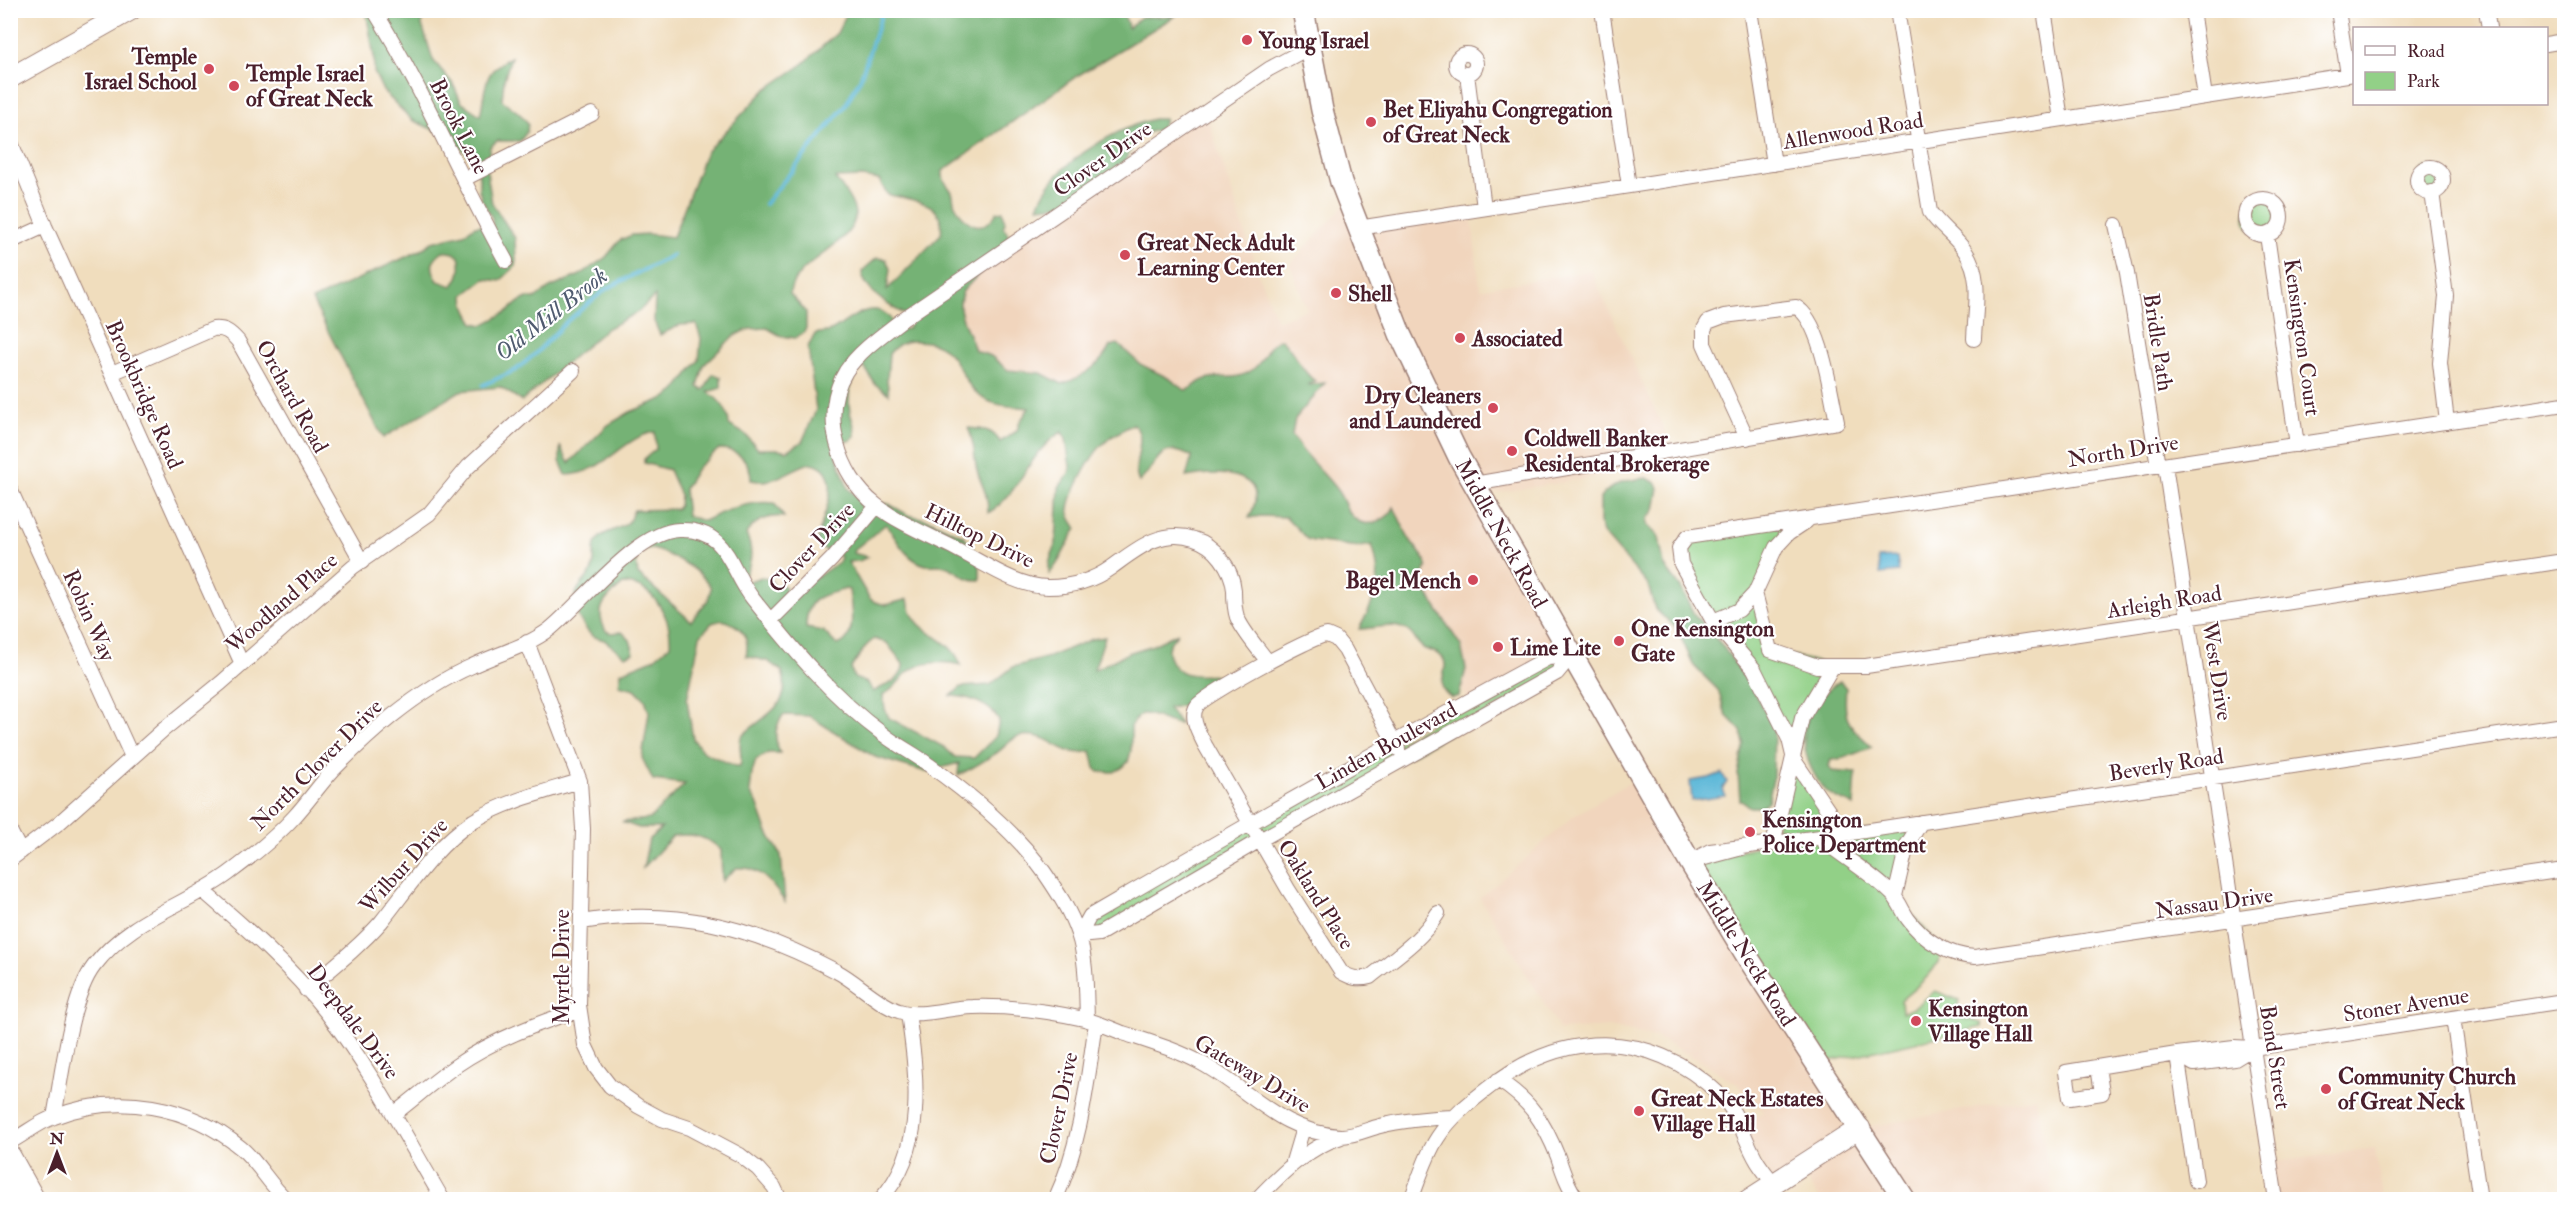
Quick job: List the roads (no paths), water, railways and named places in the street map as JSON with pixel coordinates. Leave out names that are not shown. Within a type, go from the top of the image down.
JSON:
[{"type":"main road","name":"Middle Neck Road","points":[[1303,10],[1333,157],[1358,228],[1400,334],[1474,484],[1690,862],[1750,961],[1905,1200]]},
{"type":"street","points":[[10,78],[131,10]]},
{"type":"street","name":"Brook Lane","points":[[374,10],[428,106],[477,209],[506,261]]},
{"type":"street","points":[[1602,10],[1629,186]]},
{"type":"street","points":[[1750,10],[1774,164]]},
{"type":"street","points":[[1897,10],[1930,212],[1937,223],[1966,252],[1975,272],[1977,303],[1974,339]]},
{"type":"street","points":[[2044,10],[2061,119]]},
{"type":"street","points":[[2192,10],[2205,97]]},
{"type":"street","points":[[2338,10],[2351,74]]},
{"type":"street","points":[[2486,10],[2489,27]]},
{"type":"street","points":[[2548,44],[2565,41]]},
{"type":"street","name":"Clover Drive","points":[[1056,1200],[1071,1157],[1084,1106],[1091,1021],[1079,936],[1066,908],[1043,871],[1005,827],[954,783],[883,734],[851,707],[793,650],[771,620],[826,567],[877,506],[853,482],[840,456],[835,436],[834,405],[846,371],[881,336],[903,319],[1269,69],[1310,47]]},
{"type":"street","points":[[1467,74],[1484,208]]},
{"type":"street","name":"Allenwood Road","points":[[1358,228],[2351,74]]},
{"type":"street","points":[[464,179],[592,114]]},
{"type":"street","name":"Brookbridge Road","points":[[10,140],[45,226],[242,664]]},
{"type":"street","points":[[2432,192],[2446,296],[2440,363],[2447,422]]},
{"type":"street","name":"Bridle Path","points":[[2116,225],[2127,273],[2161,465]]},
{"type":"street","points":[[10,242],[45,226]]},
{"type":"street","name":"Kensington Court","points":[[2266,235],[2297,445]]},
{"type":"street","points":[[1474,484],[1747,438],[1837,422],[1825,368],[1811,324],[1803,311],[1796,307],[1724,316],[1708,322],[1704,329],[1704,344],[1747,438]]},
{"type":"street","name":"Orchard Road","points":[[112,373],[213,329],[222,328],[230,332],[238,341],[362,562]]},
{"type":"street","name":"Woodland Place","points":[[16,856],[60,822],[353,567],[429,514],[468,467],[573,370]]},
{"type":"street","name":"North Drive","points":[[1713,621],[1680,559],[1679,548],[1687,537],[2565,404]]},
{"type":"street","name":"West Drive","points":[[2161,465],[2189,618],[2234,920]]},
{"type":"street","name":"Robin Way","points":[[10,489],[132,757]]},
{"type":"street","name":"Hilltop Drive","points":[[877,506],[1020,581],[1046,587],[1071,585],[1089,580],[1153,540],[1169,535],[1194,539],[1214,550],[1224,562],[1234,587],[1237,616],[1268,662]]},
{"type":"street","points":[[1812,519],[1789,533],[1776,547],[1755,594],[1739,610],[1713,621],[1754,669],[1789,739],[1794,760],[1844,834]]},
{"type":"street","name":"North Clover Drive","points":[[54,1117],[76,1004],[92,968],[128,931],[231,872],[275,836],[333,770],[394,715],[466,669],[526,642],[550,628],[650,539],[672,530],[699,532],[719,542],[728,553],[750,595],[771,620]]},
{"type":"street","name":"Arleigh Road","points":[[1770,650],[1817,666],[1866,666],[2565,561]]},
{"type":"street","points":[[1754,669],[1770,650],[1755,594]]},
{"type":"street","points":[[1268,662],[1296,645],[1322,635],[1336,639],[1345,650],[1403,759]]},
{"type":"street","name":"Myrtle Drive","points":[[526,642],[580,781],[583,829],[579,1010],[585,1045],[596,1068],[610,1086],[638,1106],[662,1119],[689,1128],[740,1155],[758,1169],[774,1187],[780,1200]]},
{"type":"street","name":"Linden Boulevard","points":[[1079,936],[1090,916],[1394,741],[1548,658],[1571,656]]},
{"type":"street","name":"Linden Boulevard","points":[[1079,936],[1099,934],[1260,840],[1557,673],[1571,656]]},
{"type":"street","name":"Oakland Place","points":[[1268,662],[1200,702],[1194,714],[1201,736],[1250,823],[1341,972],[1351,978],[1370,977],[1416,942],[1429,928],[1437,913]]},
{"type":"street","points":[[1534,665],[1543,681]]},
{"type":"street","points":[[1773,844],[1802,718],[1833,666]]},
{"type":"street","name":"Beverly Road","points":[[1690,862],[1710,851],[1819,838],[2565,725]]},
{"type":"street","name":"Wilbur Drive","points":[[306,990],[379,924],[448,841],[471,822],[512,802],[580,781]]},
{"type":"street","points":[[1895,896],[1907,845],[1922,822]]},
{"type":"street","points":[[10,831],[16,856]]},
{"type":"street","name":"Nassau Drive","points":[[1819,838],[1895,896],[1909,921],[1920,933],[1944,949],[1967,957],[1983,957],[2565,870]]},
{"type":"street","name":"Deepdale Drive","points":[[202,890],[254,936],[306,990],[356,1052],[443,1200]]},
{"type":"street","points":[[1135,890],[1145,907]]},
{"type":"street","points":[[581,922],[628,915],[654,915],[710,923],[748,932],[792,948],[839,973],[887,1006],[908,1014],[917,1076],[914,1123],[902,1168],[892,1186],[879,1200]]},
{"type":"street","name":"Bond Street","points":[[2234,920],[2276,1200]]},
{"type":"street","name":"Stoner Avenue","points":[[2098,1067],[2176,1054],[2234,1047],[2253,1048],[2565,1001]]},
{"type":"street","name":"Gateway Drive","points":[[908,1014],[974,1006],[1039,1011],[1091,1021],[1169,1049],[1203,1064],[1265,1109],[1303,1128],[1343,1137],[1401,1122],[1454,1117]]},
{"type":"street","points":[[394,1114],[457,1065],[481,1050],[517,1033],[579,1010]]},
{"type":"street","points":[[2453,1018],[2480,1200]]},
{"type":"street","points":[[1411,1200],[1437,1138],[1454,1117],[1498,1080],[1531,1060],[1557,1049],[1604,1043],[1648,1051],[1685,1069],[1724,1098],[1758,1162],[1773,1183]]},
{"type":"street","points":[[2176,1054],[2196,1181]]},
{"type":"street","points":[[1498,1080],[1525,1100],[1534,1111],[1550,1139],[1570,1189],[1578,1200]]},
{"type":"street","points":[[10,1142],[54,1117],[110,1104],[156,1107],[189,1116],[223,1134],[243,1150],[287,1200]]},
{"type":"street","points":[[1292,1165],[1303,1128]]},
{"type":"street","points":[[1748,1200],[1801,1166],[1821,1144],[1860,1129]]},
{"type":"street","points":[[1256,1200],[1292,1165],[1320,1146],[1343,1137]]},
{"type":"street","points":[[10,1155],[35,1200]]},
{"type":"street","points":[[19,1200],[21,1174]]},
{"type":"water","points":[[1897,557],[1899,572],[1880,574],[1878,558]]},
{"type":"water","points":[[1722,773],[1727,782],[1723,788],[1725,796],[1692,801],[1690,781]]},
{"type":"waterway","name":"Old Mill Brook","points":[[765,204],[845,106],[861,77],[883,10]]},
{"type":"waterway","name":"Old Mill Brook","points":[[483,385],[516,370],[566,322],[606,289],[673,255]]},
{"type":"place","name":"Young Israel","points":[[1247,40]]},
{"type":"place","name":"Temple Israel School","points":[[209,69]]},
{"type":"place","name":"Temple Israel of Great Neck","points":[[234,86]]},
{"type":"place","name":"Bet Eliyahu Congregation of Great Neck","points":[[1371,122]]},
{"type":"place","name":"Great Neck Adult Learning Center","points":[[1125,255]]},
{"type":"place","name":"Shell","points":[[1336,293]]},
{"type":"place","name":"Associated","points":[[1460,338]]},
{"type":"place","name":"Dry Cleaners and Laundered","points":[[1493,408]]},
{"type":"place","name":"Coldwell Banker Residental Brokerage","points":[[1512,451]]},
{"type":"place","name":"Bagel Mench","points":[[1473,580]]},
{"type":"place","name":"One Kensington Gate","points":[[1619,641]]},
{"type":"place","name":"Lime Lite","points":[[1498,647]]},
{"type":"place","name":"Kensington Police Department","points":[[1750,832]]},
{"type":"place","name":"Kensington Village Hall","points":[[1916,1021]]},
{"type":"place","name":"Community Church of Great Neck","points":[[2326,1089]]},
{"type":"place","name":"Great Neck Estates Village Hall","points":[[1639,1111]]}]
